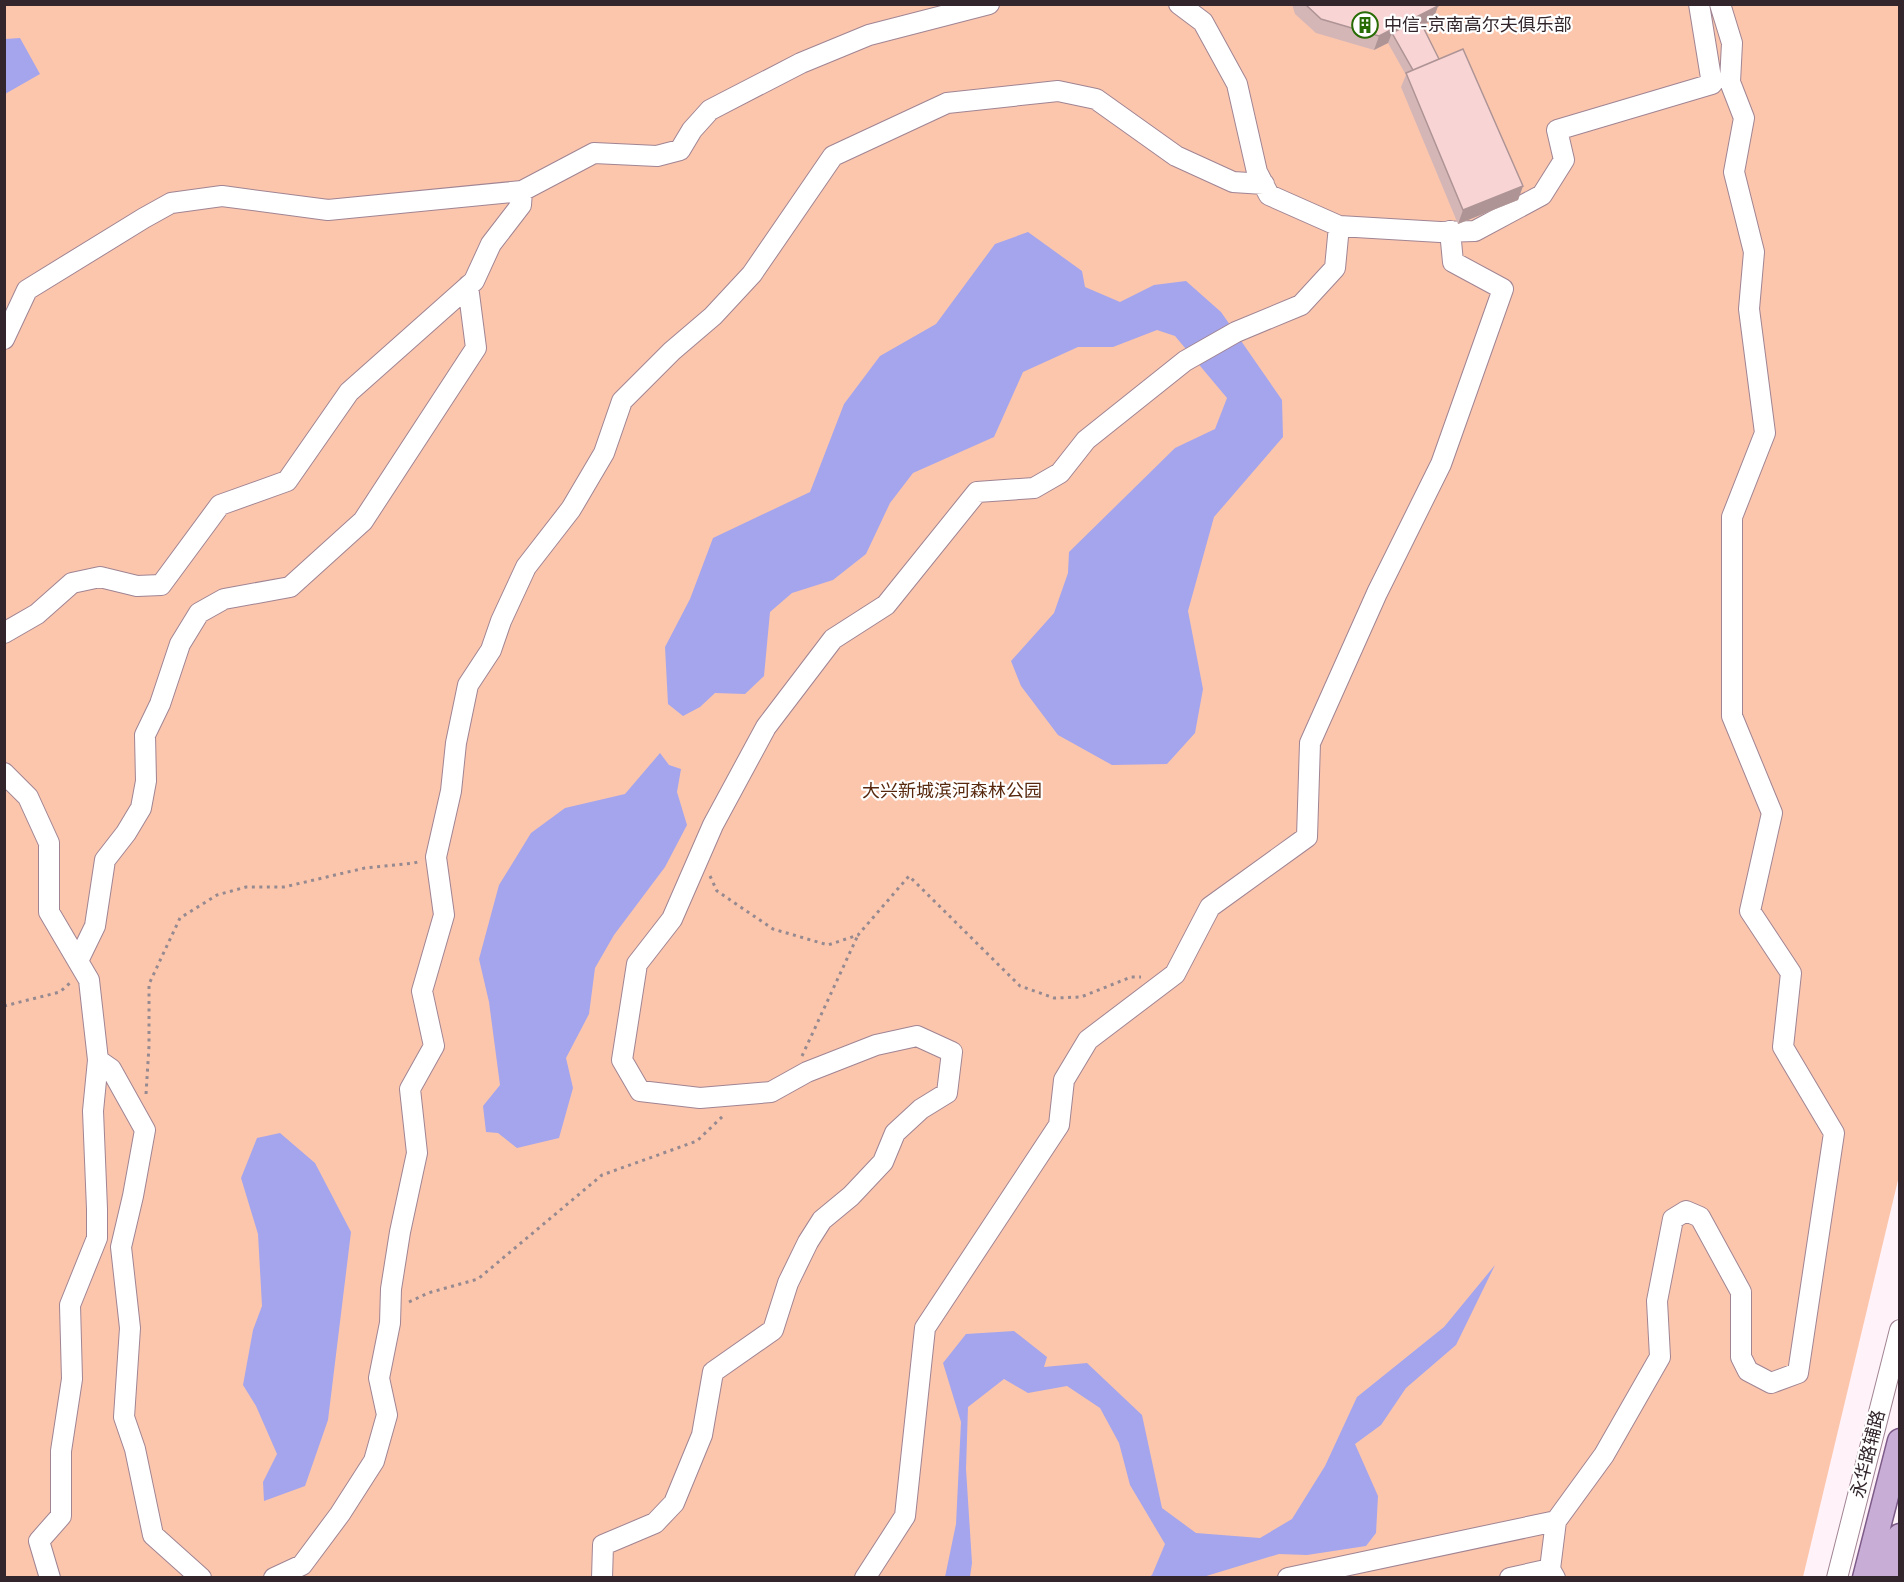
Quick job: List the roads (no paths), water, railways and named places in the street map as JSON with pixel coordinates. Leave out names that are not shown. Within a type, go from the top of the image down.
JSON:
[{"type":"main road","points":[[1865,1578],[1899,1441]]},
{"type":"main road","points":[[1889,1578],[1899,1536]]},
{"type":"street","points":[[4,339],[27,290],[171,203],[222,196],[328,210],[522,191],[594,153],[657,156],[680,150],[692,130],[710,110],[801,63],[869,35],[989,4]]},
{"type":"street","points":[[1179,4],[1203,22],[1237,84],[1257,172],[1269,195],[1339,226],[1450,231],[1475,231],[1542,195],[1563,160],[1557,130],[1712,84],[1699,4]]},
{"type":"street","points":[[1510,1578],[1552,1573],[1556,1521],[1604,1455],[1660,1357],[1658,1301],[1673,1219],[1686,1211],[1700,1217],[1741,1292],[1741,1357],[1748,1371],[1771,1383],[1798,1373],[1834,1133],[1783,1047],[1791,973],[1750,911],[1772,813],[1731,716],[1732,517],[1765,434],[1749,309],[1754,252],[1734,172],[1744,118],[1730,82],[1732,43],[1720,4]]},
{"type":"street","points":[[273,1578],[302,1565],[340,1514],[374,1461],[387,1415],[379,1378],[390,1323],[391,1288],[398,1244],[417,1153],[410,1089],[434,1046],[422,991],[444,915],[436,855],[452,791],[456,743],[468,685],[491,651],[501,621],[526,567],[571,509],[604,453],[622,400],[672,351],[713,316],[752,274],[833,156],[947,103],[1058,91],[1096,99],[1176,156],[1233,182],[1264,184]]},
{"type":"street","points":[[4,633],[37,614],[72,583],[99,577],[136,586],[161,585],[220,505],[287,481],[349,392],[474,281],[491,244],[521,205],[522,191]]},
{"type":"street","points":[[602,1578],[603,1545],[655,1523],[674,1503],[702,1435],[713,1372],[773,1330],[788,1283],[808,1242],[822,1220],[851,1196],[883,1162],[895,1133],[921,1109],[947,1093],[952,1052],[917,1036],[876,1045],[807,1072],[771,1092],[742,1095],[700,1098],[640,1091],[622,1060],[638,964],[672,919],[713,825],[766,727],[833,639],[886,605],[977,492],[1034,488],[1060,473],[1086,440],[1185,361],[1236,332],[1301,305],[1335,268],[1339,226]]},
{"type":"street","points":[[865,1578],[905,1516],[926,1328],[1059,1125],[1064,1080],[1088,1040],[1175,974],[1210,907],[1307,837],[1310,742],[1377,593],[1441,464],[1503,289],[1453,262],[1450,231]]},
{"type":"street","points":[[81,966],[95,926],[105,860],[126,833],[141,808],[146,781],[145,735],[160,704],[180,644],[199,613],[224,599],[290,587],[363,521],[476,348],[468,286]]},
{"type":"street","points":[[4,773],[28,797],[49,843],[49,912],[89,980],[98,1060],[93,1110],[97,1238],[69,1305],[72,1379],[61,1451],[61,1516],[39,1541],[50,1578]]},
{"type":"street","points":[[98,1060],[111,1069],[145,1130],[121,1247],[130,1328],[124,1417],[135,1449],[153,1535],[201,1578]]},
{"type":"street","name":"永华路辅路","points":[[1837,1578],[1899,1330]]},
{"type":"street","points":[[1288,1578],[1556,1521]]},
{"type":"water","points":[[20,38],[40,74],[5,94],[5,39]]},
{"type":"water","points":[[1028,232],[1082,271],[1085,287],[1120,302],[1154,285],[1186,281],[1221,312],[1282,400],[1283,437],[1214,517],[1188,611],[1203,689],[1195,733],[1167,764],[1112,765],[1058,735],[1021,686],[1011,661],[1054,613],[1068,573],[1069,552],[1175,448],[1215,429],[1227,398],[1175,336],[1157,330],[1113,347],[1078,347],[1023,372],[994,437],[913,473],[890,503],[866,554],[833,580],[792,593],[770,612],[764,676],[745,694],[715,693],[700,707],[683,716],[668,704],[665,647],[690,599],[713,538],[810,492],[844,404],[880,356],[936,324],[995,244]]},
{"type":"water","points":[[660,753],[669,765],[681,769],[677,792],[687,825],[665,867],[614,935],[595,968],[589,1014],[566,1058],[573,1088],[559,1138],[517,1148],[498,1133],[486,1132],[483,1106],[500,1085],[489,1002],[479,959],[499,885],[531,833],[565,808],[625,794]]},
{"type":"water","points":[[280,1133],[315,1163],[351,1232],[328,1420],[305,1486],[264,1501],[263,1482],[277,1454],[256,1406],[243,1385],[253,1330],[262,1306],[258,1234],[241,1178],[257,1138]]},
{"type":"water","points":[[1495,1265],[1456,1345],[1406,1388],[1381,1425],[1355,1444],[1378,1496],[1376,1533],[1366,1546],[1307,1555],[1279,1554],[1203,1577],[1149,1577],[1152,1575],[1165,1544],[1130,1485],[1119,1443],[1100,1408],[1067,1386],[1028,1393],[1004,1379],[968,1407],[966,1469],[972,1563],[970,1577],[945,1577],[956,1524],[961,1422],[943,1363],[966,1334],[1014,1331],[1047,1357],[1044,1367],[1087,1363],[1142,1415],[1162,1508],[1196,1533],[1260,1538],[1292,1519],[1325,1466],[1357,1397],[1444,1327]]},
{"type":"place","name":"中信-京南高尔夫俱乐部","points":[[1365,25]]},
{"type":"park label","name":"大兴新城滨河森林公园","points":[[952,791]]}]
